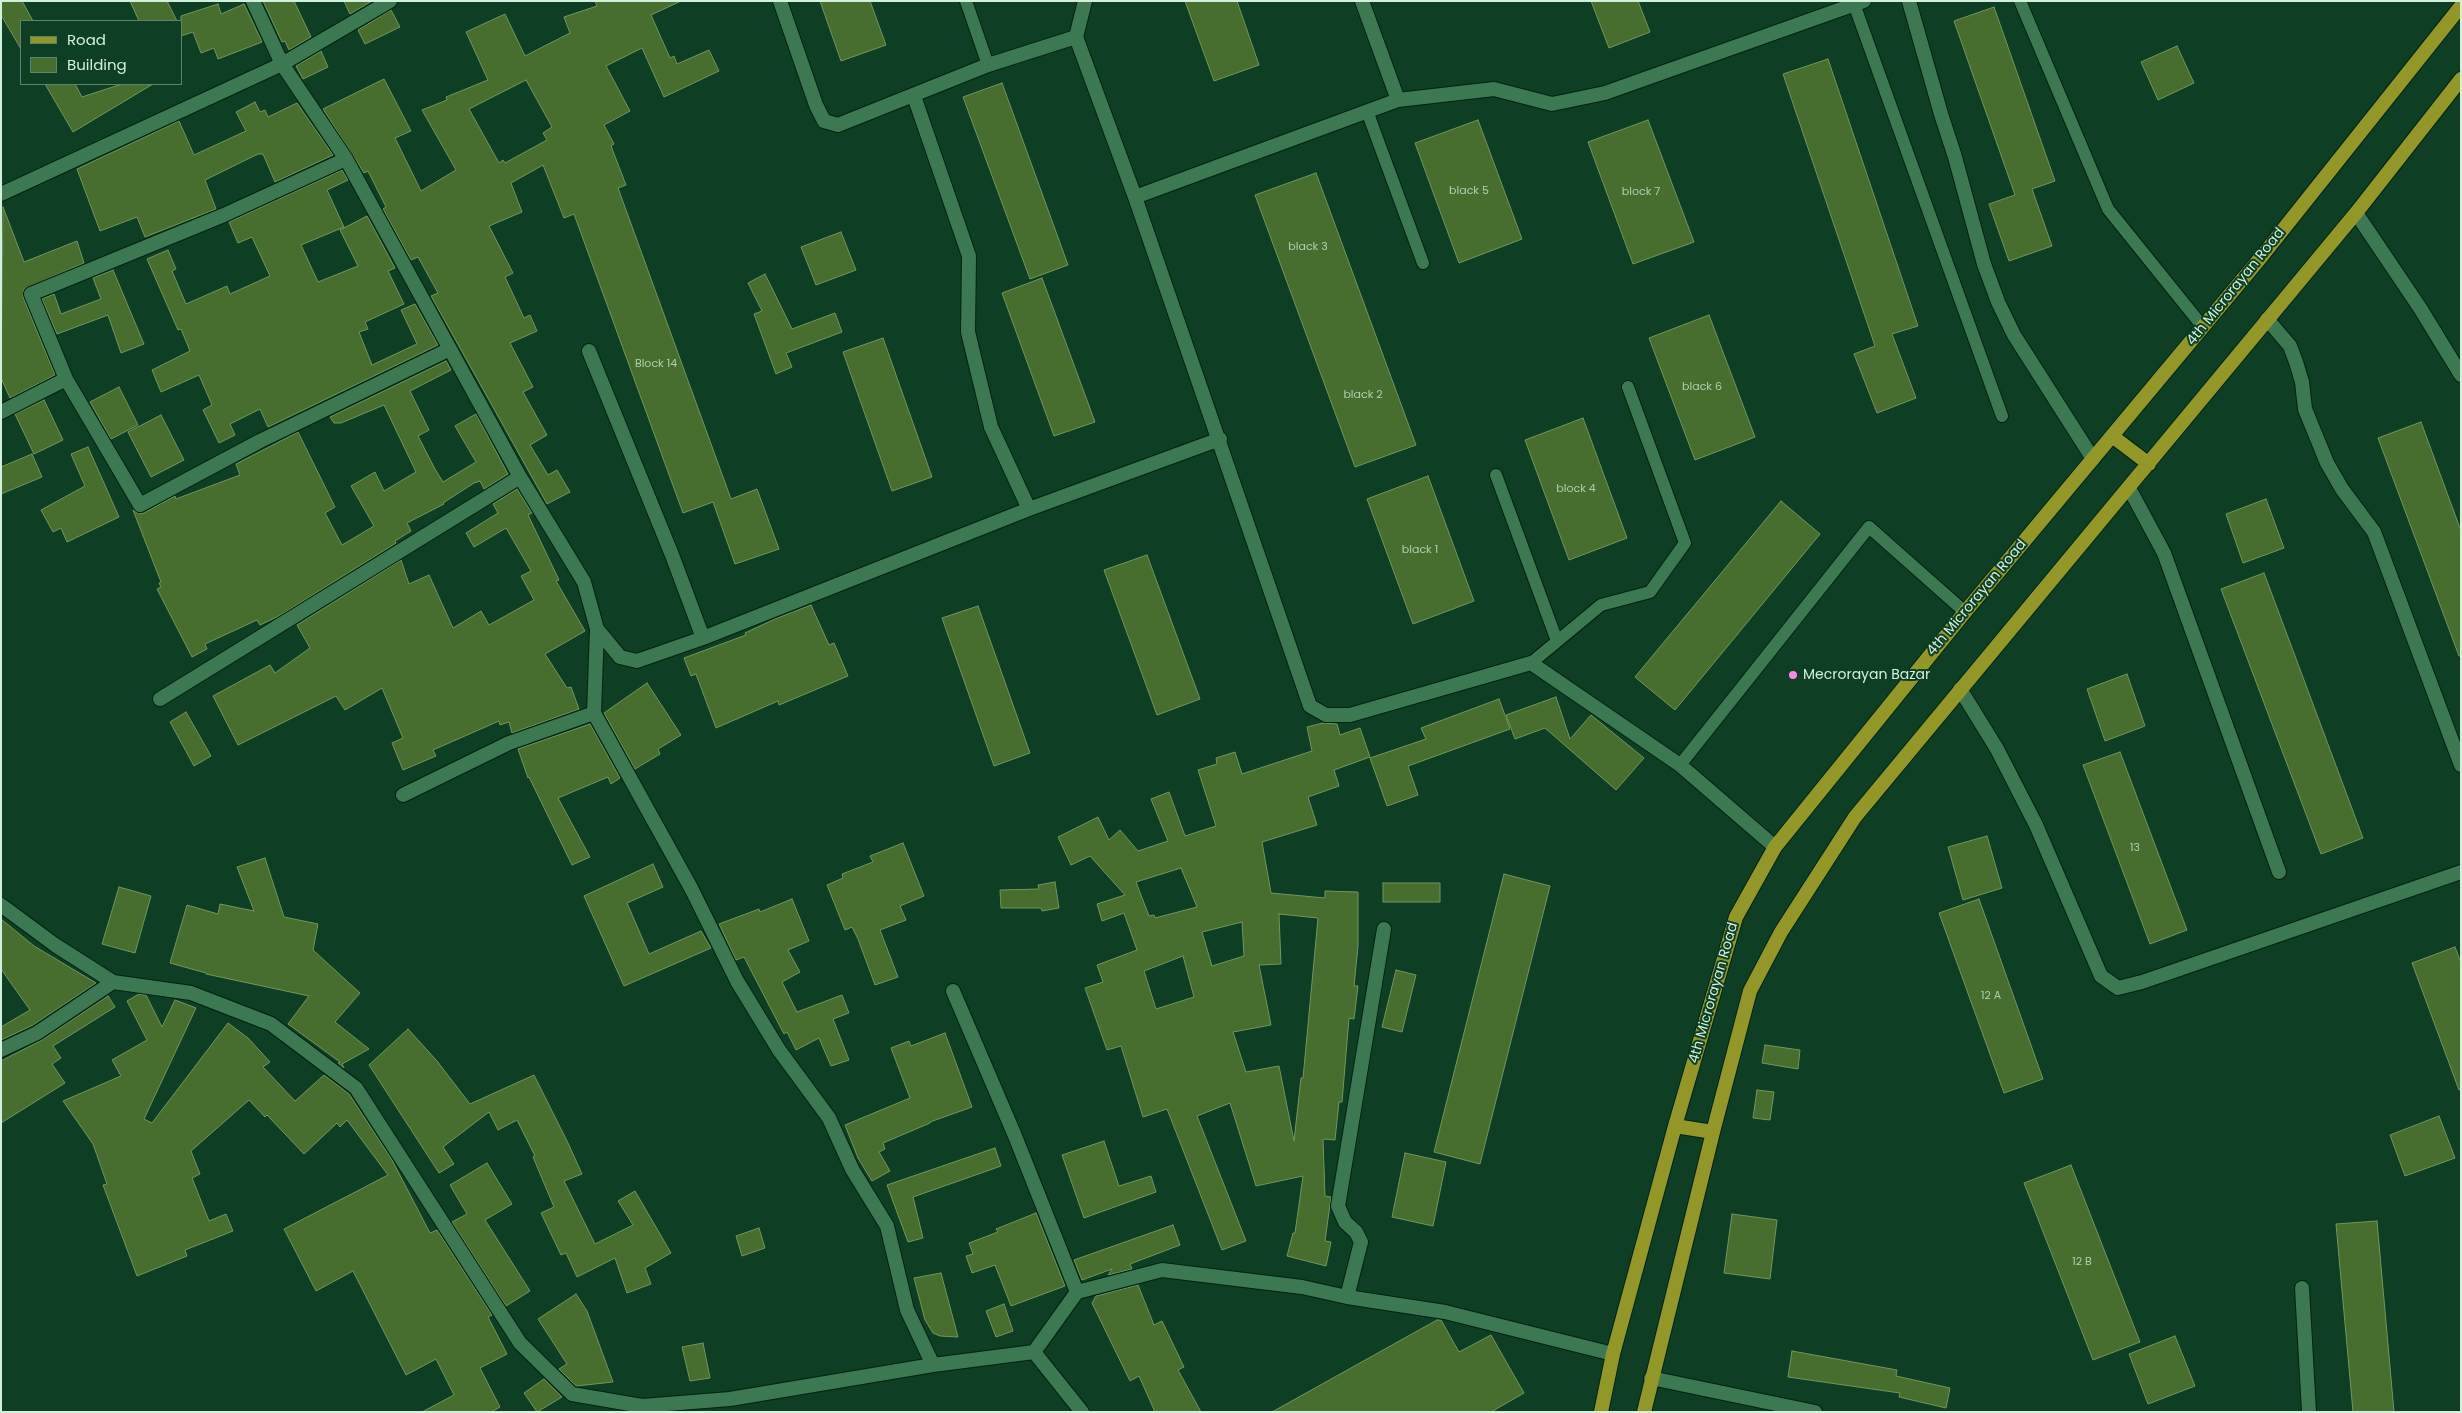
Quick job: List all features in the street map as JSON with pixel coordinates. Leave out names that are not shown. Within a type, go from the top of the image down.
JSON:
[{"type":"main road","name":"4th Microrayan Road","points":[[1602,1412],[1613,1354],[1675,1126],[1736,917],[1775,847],[1965,612],[2204,327],[2461,6]]},
{"type":"main road","points":[[1644,1412],[1651,1378],[1750,991],[1781,932],[1855,817],[2356,213],[2461,79]]},
{"type":"main road","points":[[2112,436],[2149,464]]},
{"type":"main road","points":[[1675,1126],[1713,1132]]},
{"type":"street","points":[[253,1],[282,64],[346,159],[520,477],[584,582],[597,630],[594,713],[691,888],[737,981],[779,1050],[829,1118],[852,1169],[887,1226],[907,1310],[933,1365]]},
{"type":"street","points":[[1,194],[282,64],[390,1]]},
{"type":"street","points":[[780,1],[816,105],[824,121],[838,125],[988,65],[1076,37]]},
{"type":"street","points":[[1085,1],[1076,37],[1136,197],[1310,706],[1326,715],[1350,715],[1531,662],[1680,765],[1775,847]]},
{"type":"street","points":[[1362,1],[1398,100]]},
{"type":"street","points":[[1909,1],[1955,156],[1984,264],[1998,302],[2014,335],[2093,459]]},
{"type":"street","points":[[1136,197],[1398,100],[1494,89],[1552,104],[1596,95],[1857,2]]},
{"type":"street","points":[[914,96],[969,256],[968,332],[990,427],[1029,509]]},
{"type":"street","points":[[346,159],[224,215],[31,294],[66,379],[140,505],[260,441],[450,349]]},
{"type":"street","points":[[2356,213],[2420,308],[2461,375]]},
{"type":"street","points":[[2267,319],[2290,346],[2302,382],[2305,409],[2327,463],[2342,489],[2374,532],[2461,765]]},
{"type":"street","points":[[589,351],[672,555],[703,638]]},
{"type":"street","points":[[1,412],[66,379]]},
{"type":"street","points":[[597,630],[620,657],[637,661],[703,638],[1029,509],[1220,439]]},
{"type":"street","points":[[160,699],[520,477]]},
{"type":"street","points":[[2129,488],[2164,554],[2279,872]]},
{"type":"street","points":[[1960,689],[1998,749],[2036,825],[2101,976],[2118,988],[2142,982],[2461,872]]},
{"type":"street","points":[[403,795],[509,743],[594,713]]},
{"type":"street","points":[[1,905],[55,945],[113,982],[191,993],[272,1024],[356,1088],[520,1343],[572,1394],[642,1406],[730,1399],[933,1365],[1034,1352],[1077,1292],[1162,1270],[1302,1287],[1347,1297],[1445,1312],[1613,1354]]},
{"type":"street","points":[[1347,1297],[1361,1242],[1356,1232],[1345,1222],[1338,1206],[1384,929]]},
{"type":"street","points":[[1,1050],[37,1033],[113,982]]},
{"type":"street","points":[[953,991],[1015,1136],[1077,1292]]},
{"type":"street","points":[[2302,1288],[2309,1412]]},
{"type":"street","points":[[1034,1352],[1082,1412]]},
{"type":"street","points":[[1651,1378],[1815,1412]]},
{"type":"lane","points":[[966,1],[988,65]]},
{"type":"lane","points":[[2020,1],[2108,209],[2204,327]]},
{"type":"lane","points":[[1857,2],[2002,416]]},
{"type":"lane","points":[[1367,111],[1423,263]]},
{"type":"lane","points":[[1531,662],[1601,605],[1650,592],[1685,543],[1628,387]]},
{"type":"lane","points":[[1496,475],[1557,641]]},
{"type":"lane","points":[[1680,765],[1869,527],[1965,612]]},
{"type":"building","points":[[1,1],[22,1],[32,20],[20,20],[20,47],[1,15]]},
{"type":"building","points":[[130,1],[167,1],[176,20],[139,20]]},
{"type":"building","points":[[263,1],[294,1],[311,37],[289,50],[285,41],[282,42]]},
{"type":"building","points":[[344,1],[372,1],[350,14]]},
{"type":"building","points":[[595,1],[681,1],[651,15],[670,58],[674,56],[677,64],[709,50],[719,71],[664,97],[642,48],[606,66],[630,111],[604,125],[614,144],[611,146],[626,185],[618,188],[731,499],[757,489],[779,549],[735,564],[713,502],[683,513],[574,214],[564,218],[543,165],[511,183],[522,212],[489,226],[513,273],[505,277],[524,318],[530,315],[537,331],[510,343],[533,387],[523,392],[547,435],[530,445],[548,475],[557,470],[570,492],[547,504],[431,296],[438,293],[418,257],[411,260],[383,209],[386,207],[368,171],[364,173],[323,109],[384,79],[411,131],[395,138],[421,191],[456,170],[422,110],[447,100],[446,97],[488,80],[466,32],[505,14],[525,56],[570,33],[564,17],[597,6]],"holes":[[[526,80],[552,127],[543,133],[547,140],[505,163],[503,160],[499,163],[469,109]]]},
{"type":"building","points":[[820,1],[870,1],[886,45],[841,61]]},
{"type":"building","points":[[1185,1],[1237,1],[1259,65],[1214,81]]},
{"type":"building","points":[[1591,1],[1638,1],[1650,32],[1609,48]]},
{"type":"building","points":[[218,4],[221,14],[244,4],[262,42],[218,59],[214,48],[201,53],[193,32],[182,36],[181,16]]},
{"type":"building","points":[[1994,7],[2055,181],[2032,189],[2052,246],[2009,261],[1989,204],[2015,195],[1954,21]]},
{"type":"building","points":[[391,10],[400,27],[365,44],[358,30]]},
{"type":"building","points":[[2177,46],[2194,83],[2158,100],[2141,62]]},
{"type":"building","points":[[321,51],[328,67],[303,79],[296,66]]},
{"type":"building","points":[[1828,59],[1918,326],[1892,334],[1916,398],[1877,413],[1854,354],[1875,346],[1783,74]]},
{"type":"building","points":[[1002,83],[1068,265],[1030,279],[963,97]]},
{"type":"building","points":[[46,85],[76,85],[82,97],[119,85],[151,85],[73,132]]},
{"type":"building","points":[[255,102],[260,112],[265,110],[268,117],[297,103],[333,155],[275,182],[263,154],[258,154],[205,180],[216,209],[145,237],[137,217],[100,231],[77,169],[179,121],[194,155],[246,131],[236,112]]},
{"type":"building","points":[[1478,120],[1522,239],[1459,263],[1415,143]]},
{"type":"building","points":[[1648,120],[1694,242],[1633,264],[1588,142]]},
{"type":"building","points":[[342,170],[348,180],[327,190],[344,227],[301,245],[318,282],[358,266],[340,230],[367,216],[395,268],[388,271],[404,304],[365,322],[368,329],[359,332],[372,365],[417,344],[401,310],[415,304],[438,345],[268,427],[260,409],[230,424],[235,435],[219,443],[203,410],[212,405],[199,375],[161,392],[152,370],[190,351],[181,329],[178,330],[147,259],[168,250],[176,269],[172,271],[186,304],[227,286],[230,294],[270,276],[252,237],[238,243],[229,222]]},
{"type":"building","points":[[1316,173],[1416,445],[1355,467],[1255,195]]},
{"type":"building","points":[[3,207],[24,262],[77,241],[84,263],[24,289],[23,297],[55,375],[10,398],[1,378]]},
{"type":"building","points":[[841,232],[856,270],[816,285],[801,247]]},
{"type":"building","points":[[113,270],[144,344],[121,353],[108,315],[57,334],[42,299],[54,294],[61,314],[101,299],[93,278]]},
{"type":"building","points":[[765,274],[792,329],[835,313],[842,332],[786,353],[792,367],[776,374],[754,314],[762,311],[748,283]]},
{"type":"building","points":[[1042,278],[1095,422],[1054,436],[1002,293]]},
{"type":"building","points":[[1709,315],[1755,437],[1695,460],[1649,338]]},
{"type":"building","points":[[883,338],[932,477],[892,491],[843,352]]},
{"type":"building","points":[[446,361],[451,370],[410,391],[429,430],[418,436],[435,469],[443,482],[476,462],[455,426],[476,414],[508,474],[484,489],[480,481],[474,483],[444,504],[407,523],[411,531],[395,541],[396,543],[279,616],[260,625],[257,620],[205,644],[207,649],[192,657],[157,589],[161,587],[159,583],[161,582],[133,510],[139,514],[144,513],[175,496],[176,499],[240,475],[236,464],[298,432],[335,507],[325,513],[342,545],[374,526],[351,486],[375,472],[384,491],[416,472],[384,405],[341,423],[334,423],[330,417]]},
{"type":"building","points":[[119,387],[138,425],[111,439],[90,402]]},
{"type":"building","points":[[44,400],[63,440],[34,454],[15,414]]},
{"type":"building","points":[[161,415],[184,460],[151,477],[128,432]]},
{"type":"building","points":[[1583,418],[1627,538],[1569,560],[1525,440]]},
{"type":"building","points":[[2421,422],[2461,531],[2461,656],[2459,656],[2378,438]]},
{"type":"building","points":[[88,447],[119,517],[67,542],[61,528],[53,532],[41,510],[85,486],[71,454]]},
{"type":"building","points":[[32,454],[42,477],[1,494],[1,467]]},
{"type":"building","points":[[1428,476],[1474,601],[1413,624],[1367,499]]},
{"type":"building","points":[[517,489],[532,513],[528,515],[559,580],[556,581],[585,631],[545,654],[567,688],[571,687],[579,709],[512,733],[509,722],[500,725],[499,721],[433,750],[436,756],[403,770],[392,743],[403,738],[382,688],[345,710],[336,696],[238,745],[213,696],[270,665],[275,673],[310,648],[297,625],[401,560],[409,584],[429,575],[453,628],[481,611],[489,625],[534,600],[521,576],[531,571],[506,528],[474,547],[466,533],[498,513],[493,504]]},
{"type":"building","points":[[2266,499],[2284,548],[2243,563],[2226,514]]},
{"type":"building","points":[[1781,501],[1820,534],[1675,710],[1635,677]]},
{"type":"building","points":[[1147,555],[1200,699],[1157,715],[1104,570]]},
{"type":"building","points":[[2264,573],[2363,838],[2321,854],[2221,589]]},
{"type":"building","points":[[811,605],[829,645],[834,643],[848,676],[779,705],[778,701],[716,728],[696,674],[691,676],[684,658],[746,635],[745,633],[775,619]]},
{"type":"building","points":[[978,606],[1030,753],[994,766],[942,618]]},
{"type":"building","points":[[2127,674],[2145,726],[2105,741],[2087,689]]},
{"type":"building","points":[[647,683],[681,735],[658,749],[660,754],[635,769],[604,713]]},
{"type":"building","points":[[1556,697],[1570,739],[1591,715],[1644,758],[1616,790],[1545,728],[1515,739],[1506,715]]},
{"type":"building","points":[[1499,699],[1510,729],[1408,766],[1418,795],[1387,806],[1370,758],[1426,739],[1421,728]]},
{"type":"building","points":[[186,712],[211,756],[194,766],[170,722]]},
{"type":"building","points":[[1323,723],[1337,724],[1340,735],[1360,728],[1370,757],[1334,770],[1339,786],[1308,797],[1317,825],[1262,842],[1271,893],[1325,898],[1325,891],[1358,892],[1358,946],[1354,986],[1358,986],[1354,1019],[1349,1018],[1342,1102],[1339,1102],[1335,1140],[1323,1139],[1325,1196],[1331,1197],[1325,1241],[1331,1242],[1326,1266],[1287,1256],[1293,1233],[1295,1233],[1303,1176],[1256,1186],[1230,1103],[1197,1116],[1246,1241],[1222,1250],[1167,1109],[1143,1117],[1121,1046],[1107,1050],[1085,988],[1103,982],[1097,965],[1137,950],[1124,913],[1102,921],[1097,904],[1125,895],[1090,856],[1071,865],[1058,837],[1098,817],[1109,840],[1120,830],[1138,851],[1168,841],[1151,799],[1169,792],[1185,836],[1216,826],[1198,770],[1217,764],[1216,758],[1235,752],[1242,774],[1312,751],[1307,727]],"holes":[[[1181,868],[1197,907],[1155,918],[1154,915],[1149,916],[1136,882]],[[1279,914],[1318,918],[1303,1078],[1301,1078],[1294,1141],[1279,1066],[1246,1072],[1233,1032],[1271,1025],[1259,965],[1281,964]],[[1242,922],[1244,956],[1212,966],[1202,932]],[[1183,956],[1194,997],[1156,1009],[1144,971]]]},
{"type":"building","points":[[590,724],[620,778],[611,784],[608,777],[558,798],[590,857],[572,865],[528,778],[518,749]]},
{"type":"building","points":[[2120,752],[2187,930],[2150,944],[2083,765]]},
{"type":"building","points":[[1987,836],[2002,888],[1963,900],[1948,847]]},
{"type":"building","points":[[903,843],[924,896],[900,906],[906,920],[880,930],[898,977],[875,985],[858,939],[852,927],[845,930],[827,885],[843,878],[842,874],[873,862],[870,856]]},
{"type":"building","points":[[265,858],[284,917],[318,924],[313,950],[360,993],[335,1022],[369,1049],[342,1064],[344,1068],[338,1063],[340,1062],[288,1024],[309,996],[206,974],[170,963],[187,905],[218,914],[220,904],[254,911],[237,867]]},
{"type":"building","points":[[653,864],[663,887],[627,903],[649,954],[701,931],[711,948],[624,986],[584,896]]},
{"type":"building","points":[[1504,874],[1550,886],[1480,1164],[1434,1152]]},
{"type":"building","points":[[1055,882],[1059,908],[1042,911],[1041,908],[1001,908],[1000,890],[1039,889],[1038,885]]},
{"type":"building","points":[[1383,883],[1440,883],[1440,902],[1383,902]]},
{"type":"building","points":[[119,887],[151,896],[135,953],[102,944]]},
{"type":"building","points":[[792,899],[809,941],[788,950],[800,972],[782,982],[797,1012],[842,995],[849,1013],[833,1019],[849,1060],[831,1066],[819,1038],[796,1050],[787,1032],[784,1034],[744,957],[736,960],[719,924],[759,909],[760,912]]},
{"type":"building","points":[[1979,899],[2043,1079],[2004,1093],[1939,913]]},
{"type":"building","points":[[1,919],[34,946],[96,983],[33,1025],[1,1040],[1,1027],[30,1010],[1,969]]},
{"type":"building","points":[[2455,947],[2461,963],[2461,1090],[2459,1090],[2412,963]]},
{"type":"building","points":[[1396,970],[1416,975],[1402,1032],[1382,1027]]},
{"type":"building","points":[[139,994],[146,995],[162,1027],[175,1000],[196,1008],[144,1119],[152,1123],[228,1023],[248,1038],[270,1062],[263,1067],[295,1101],[324,1075],[349,1094],[392,1160],[430,1233],[437,1230],[492,1315],[488,1317],[507,1354],[480,1368],[500,1407],[491,1412],[422,1412],[454,1395],[436,1359],[406,1375],[353,1271],[316,1291],[284,1229],[388,1175],[347,1120],[340,1127],[337,1123],[304,1154],[267,1115],[265,1117],[249,1100],[191,1151],[200,1174],[192,1178],[209,1221],[226,1214],[233,1231],[185,1250],[187,1256],[137,1276],[103,1185],[107,1184],[93,1144],[63,1101],[121,1076],[112,1060],[147,1040],[127,1001]]},
{"type":"building","points":[[108,996],[115,1007],[53,1046],[61,1058],[52,1064],[65,1083],[1,1123],[1,1061],[42,1040]]},
{"type":"building","points":[[408,1029],[437,1061],[470,1104],[534,1075],[582,1174],[564,1181],[595,1244],[633,1225],[618,1201],[635,1191],[671,1253],[645,1268],[651,1284],[627,1293],[615,1258],[577,1277],[566,1253],[561,1255],[541,1213],[554,1207],[533,1157],[535,1156],[517,1120],[498,1130],[489,1112],[443,1147],[454,1164],[439,1173],[369,1065]]},
{"type":"building","points":[[945,1033],[972,1107],[930,1122],[883,1143],[885,1149],[879,1152],[890,1171],[872,1181],[858,1158],[845,1125],[910,1098],[891,1048],[909,1041],[911,1046]]},
{"type":"building","points":[[1765,1045],[1800,1050],[1798,1069],[1762,1063]]},
{"type":"building","points":[[1757,1090],[1774,1092],[1770,1120],[1753,1118]]},
{"type":"building","points":[[2439,1116],[2455,1158],[2405,1176],[2390,1135]]},
{"type":"building","points":[[1104,1141],[1119,1186],[1151,1176],[1156,1192],[1084,1218],[1062,1155]]},
{"type":"building","points":[[995,1148],[1001,1166],[913,1197],[923,1238],[908,1242],[887,1185]]},
{"type":"building","points":[[1405,1153],[1446,1162],[1433,1226],[1392,1217]]},
{"type":"building","points":[[487,1163],[512,1204],[485,1220],[530,1291],[506,1306],[452,1222],[467,1214],[450,1185]]},
{"type":"building","points":[[2071,1165],[2140,1342],[2093,1360],[2024,1183]]},
{"type":"building","points":[[1036,1213],[1065,1286],[1011,1306],[995,1265],[972,1273],[966,1256],[973,1254],[969,1243],[998,1232],[996,1229]]},
{"type":"building","points":[[1732,1214],[1777,1220],[1770,1279],[1724,1273]]},
{"type":"building","points":[[2377,1221],[2394,1412],[2353,1412],[2336,1224]]},
{"type":"building","points":[[1173,1225],[1180,1245],[1130,1264],[1132,1269],[1108,1275],[1112,1269],[1082,1280],[1074,1260]]},
{"type":"building","points":[[759,1228],[765,1248],[742,1256],[736,1236]]},
{"type":"building","points":[[941,1273],[958,1337],[940,1336],[933,1333],[925,1320],[914,1278]]},
{"type":"building","points":[[1138,1285],[1154,1325],[1162,1321],[1184,1367],[1178,1370],[1201,1412],[1155,1412],[1139,1376],[1130,1381],[1092,1303],[1096,1296]]},
{"type":"building","points":[[576,1294],[587,1311],[613,1382],[576,1386],[559,1369],[567,1364],[538,1319]]},
{"type":"building","points":[[1004,1304],[1013,1331],[996,1337],[986,1311]]},
{"type":"building","points":[[1437,1320],[1441,1320],[1459,1352],[1491,1335],[1524,1393],[1491,1412],[1272,1412]]},
{"type":"building","points":[[2175,1336],[2195,1386],[2148,1404],[2129,1354]]},
{"type":"building","points":[[703,1343],[710,1378],[690,1381],[682,1347]]},
{"type":"building","points":[[1792,1351],[1897,1370],[1896,1376],[1950,1388],[1946,1408],[1899,1397],[1900,1393],[1788,1377]]},
{"type":"building","points":[[544,1379],[562,1397],[537,1412],[524,1393]]},
{"type":"place","name":"Mecrorayan Bazar","points":[[1793,675]]}]
